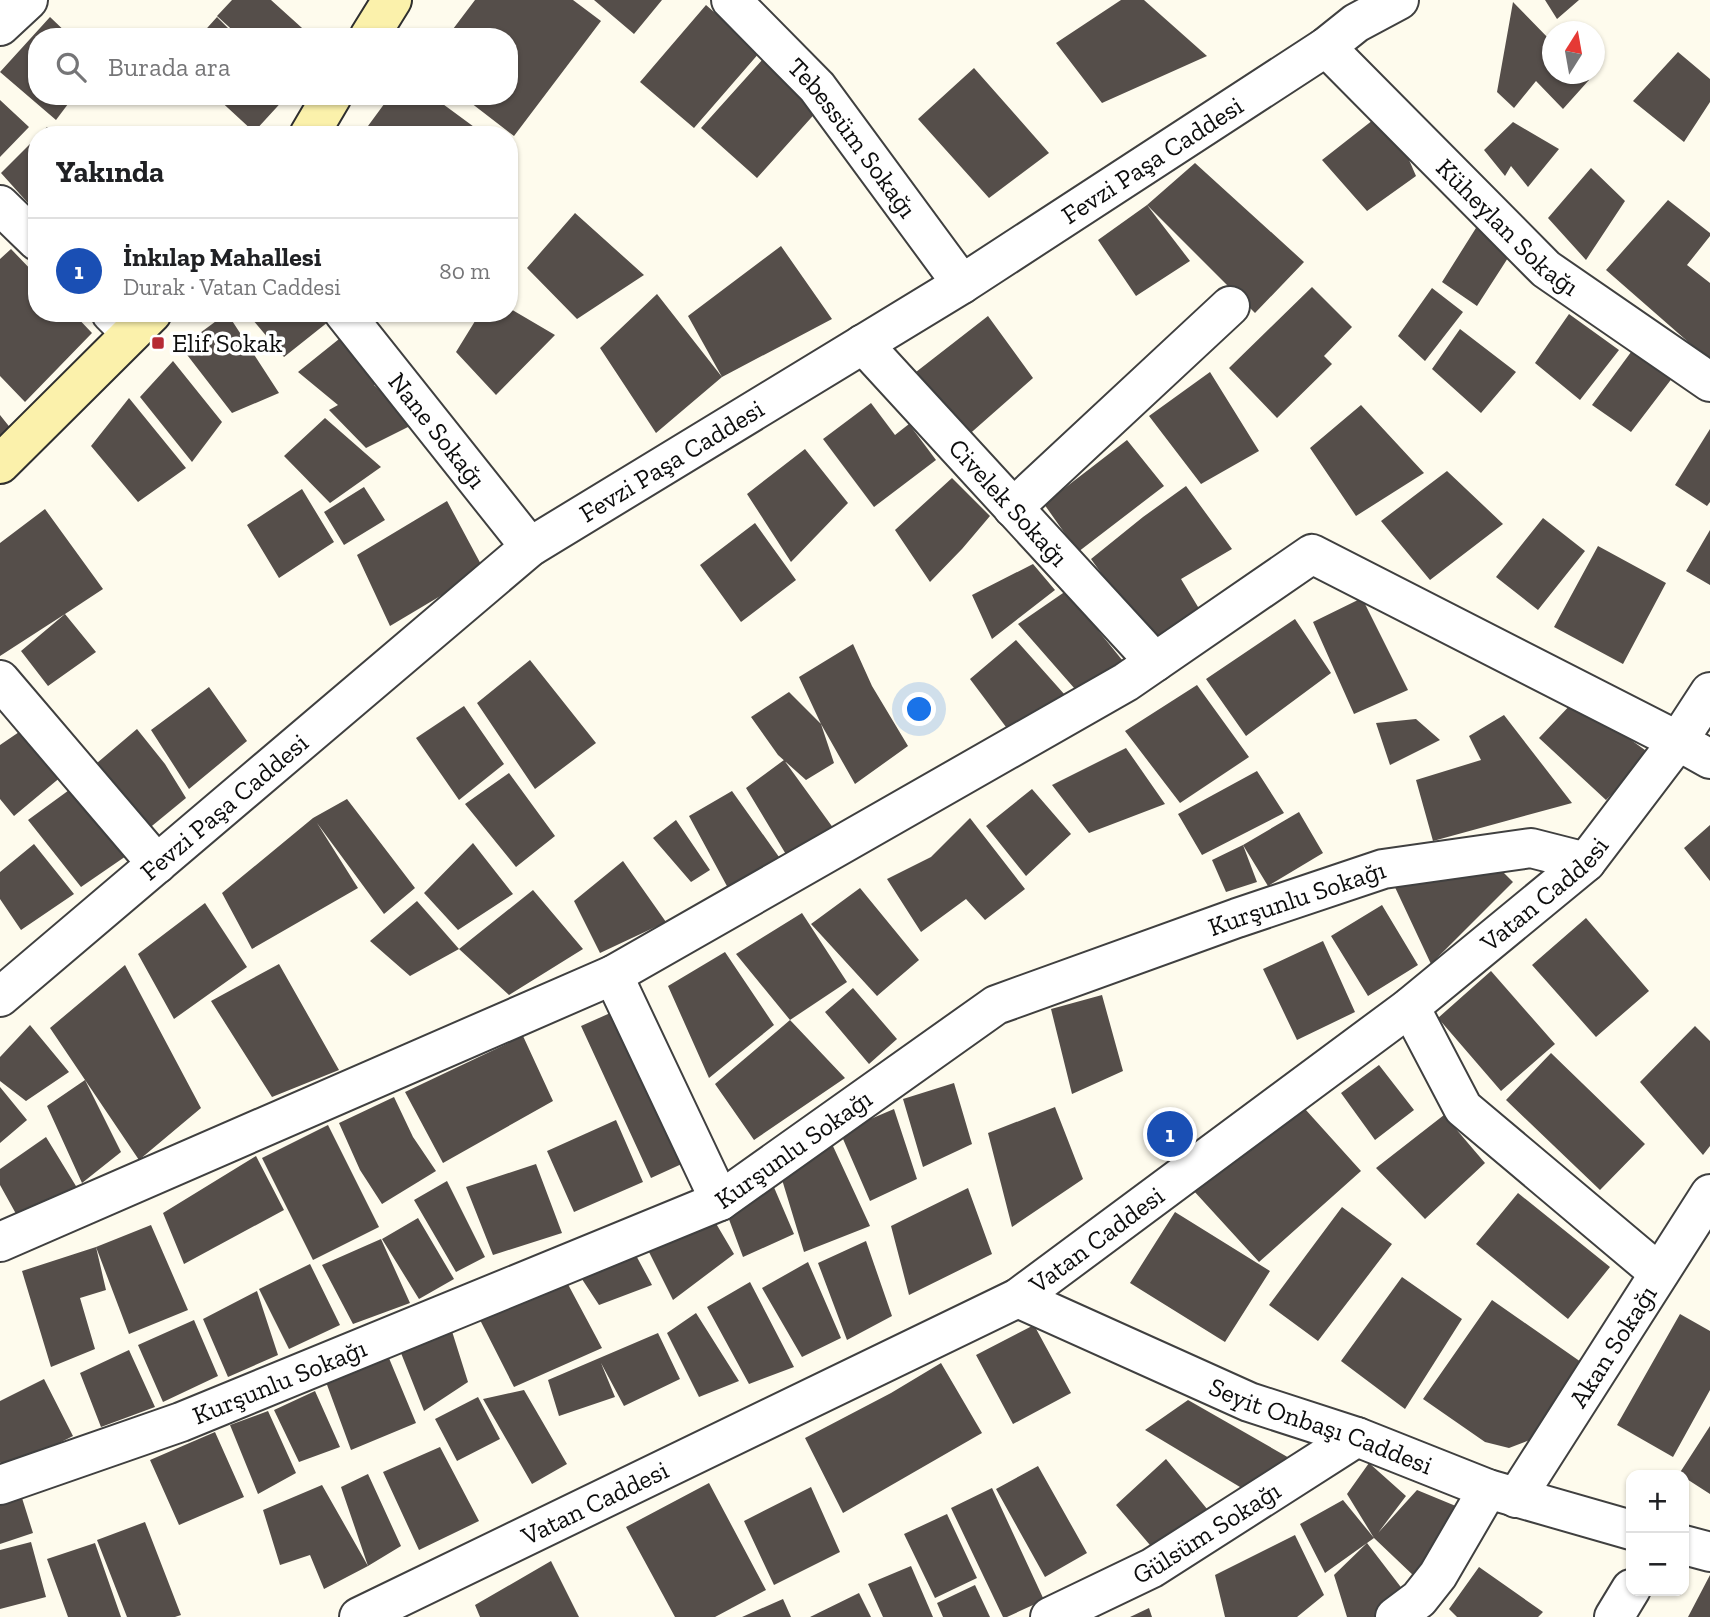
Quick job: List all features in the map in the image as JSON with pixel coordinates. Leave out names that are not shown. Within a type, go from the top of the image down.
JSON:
[{"type":"street","points":[[0,26],[28,0]]},
{"type":"street","points":[[375,28],[392,0]]},
{"type":"street","name":"Tebessüm Sokağı","points":[[730,0],[817,87],[962,284]]},
{"type":"street","name":"Fevzi Paşa Caddesi","points":[[0,997],[530,547],[962,284],[1326,47],[1356,23],[1399,0]]},
{"type":"street","name":"Küheylan Sokağı","points":[[1326,47],[1546,270],[1710,382]]},
{"type":"street","points":[[314,126],[327,105]]},
{"type":"street","points":[[0,205],[28,232]]},
{"type":"street","points":[[1013,508],[1230,306]]},
{"type":"street","points":[[0,464],[129,322]]},
{"type":"street","name":"Nane Sokağı","points":[[351,322],[530,547]]},
{"type":"street","name":"Civelek Sokağı","points":[[863,344],[1155,662]]},
{"type":"street","points":[[0,1242],[612,975],[1126,682],[1312,554],[1694,750]]},
{"type":"street","points":[[0,680],[157,864]]},
{"type":"street","name":"Vatan Caddesi","points":[[359,1617],[1018,1298],[1410,1007],[1586,862],[1694,750],[1710,692]]},
{"type":"street","name":"Kurşunlu Sokağı","points":[[0,1485],[181,1422],[720,1201],[996,1005],[1237,918],[1383,869],[1531,848],[1586,862]]},
{"type":"street","points":[[612,975],[720,1201]]},
{"type":"street","points":[[1410,1007],[1463,1108],[1659,1273]]},
{"type":"street","name":"Akan Sokağı","points":[[1395,1617],[1419,1599],[1502,1493],[1659,1273],[1710,1195]]},
{"type":"street","name":"Seyit Onbaşı Caddesi","points":[[1018,1298],[1249,1402],[1357,1437],[1502,1493],[1626,1529]]},
{"type":"street","name":"Gülsüm Sokağı","points":[[1050,1617],[1152,1568],[1357,1437]]},
{"type":"street","points":[[1689,1546],[1710,1552]]},
{"type":"street","points":[[1614,1617],[1627,1596]]},
{"type":"building","points":[[232,0],[271,0],[302,28],[230,28],[217,16]]},
{"type":"building","points":[[475,0],[573,0],[601,21],[518,131],[518,126],[501,126],[474,105],[518,105],[518,28],[454,28]]},
{"type":"building","points":[[594,0],[662,0],[634,34]]},
{"type":"building","points":[[1121,0],[1144,0],[1207,56],[1102,103],[1056,43]]},
{"type":"building","points":[[1545,0],[1579,0],[1557,19]]},
{"type":"building","points":[[1513,2],[1542,32],[1542,84],[1585,84],[1563,109],[1536,81],[1514,108],[1497,92]]},
{"type":"building","points":[[706,5],[760,52],[694,128],[640,82]]},
{"type":"building","points":[[50,17],[62,28],[40,28]]},
{"type":"building","points":[[217,17],[228,28],[207,28]]},
{"type":"building","points":[[28,41],[28,96],[0,72]]},
{"type":"building","points":[[1678,52],[1710,79],[1710,102],[1684,142],[1633,101]]},
{"type":"building","points":[[763,59],[819,109],[757,178],[701,128]]},
{"type":"building","points":[[974,68],[1049,153],[989,198],[918,119]]},
{"type":"building","points":[[0,100],[28,128],[0,157]]},
{"type":"building","points":[[38,105],[67,105],[56,120]]},
{"type":"building","points":[[225,105],[279,105],[260,126],[248,126]]},
{"type":"building","points":[[383,105],[444,105],[473,126],[368,126]]},
{"type":"building","points":[[1387,109],[1416,176],[1367,211],[1322,160]]},
{"type":"building","points":[[1513,122],[1559,149],[1528,187],[1511,166],[1505,176],[1484,150]]},
{"type":"building","points":[[28,146],[28,203],[1,173]]},
{"type":"building","points":[[1195,163],[1304,262],[1255,313],[1147,205]]},
{"type":"building","points":[[1591,168],[1625,201],[1586,260],[1548,218]]},
{"type":"building","points":[[1668,200],[1710,233],[1687,265],[1710,283],[1710,361],[1606,270]]},
{"type":"building","points":[[1147,205],[1190,261],[1136,296],[1098,240]]},
{"type":"building","points":[[575,213],[644,275],[577,319],[527,268]]},
{"type":"building","points":[[1481,220],[1515,247],[1477,306],[1442,282]]},
{"type":"building","points":[[781,246],[832,319],[722,377],[688,316]]},
{"type":"building","points":[[11,249],[28,267],[28,322],[82,322],[92,333],[25,402],[0,376],[0,259]]},
{"type":"building","points":[[1312,287],[1352,327],[1324,356],[1332,364],[1277,418],[1229,368]]},
{"type":"building","points":[[1432,288],[1463,312],[1425,361],[1398,336]]},
{"type":"building","points":[[657,294],[722,377],[656,433],[600,348]]},
{"type":"building","points":[[518,313],[555,335],[496,395],[456,352],[474,322],[518,322]]},
{"type":"building","points":[[1569,314],[1619,350],[1580,400],[1535,363]]},
{"type":"building","points":[[988,316],[1033,378],[965,438],[916,372]]},
{"type":"building","points":[[215,322],[233,322],[279,393],[232,413],[181,347]]},
{"type":"building","points":[[255,322],[328,322],[284,357]]},
{"type":"building","points":[[1460,329],[1516,372],[1481,413],[1432,369]]},
{"type":"building","points":[[344,335],[384,379],[374,385],[416,423],[366,448],[329,410],[338,405],[298,372]]},
{"type":"building","points":[[1634,348],[1673,377],[1631,432],[1592,405]]},
{"type":"building","points":[[173,361],[222,422],[192,462],[140,397]]},
{"type":"building","points":[[1210,372],[1259,451],[1201,484],[1149,416]]},
{"type":"building","points":[[129,398],[186,468],[138,502],[91,446]]},
{"type":"building","points":[[871,403],[895,435],[909,424],[936,460],[874,507],[823,439]]},
{"type":"building","points":[[1361,405],[1424,473],[1356,516],[1310,448]]},
{"type":"building","points":[[0,415],[12,430],[0,439]]},
{"type":"building","points":[[325,418],[381,467],[330,503],[284,456]]},
{"type":"building","points":[[1710,429],[1710,502],[1707,506],[1675,485]]},
{"type":"building","points":[[1127,440],[1164,486],[1078,552],[1044,504]]},
{"type":"building","points":[[805,449],[848,503],[791,562],[747,494]]},
{"type":"building","points":[[1447,471],[1503,524],[1430,580],[1381,521]]},
{"type":"building","points":[[952,478],[990,516],[930,582],[895,530]]},
{"type":"building","points":[[1186,486],[1232,549],[1181,579],[1209,625],[1162,658],[1091,559]]},
{"type":"building","points":[[364,487],[385,520],[344,545],[324,512]]},
{"type":"building","points":[[302,489],[334,542],[279,578],[247,525]]},
{"type":"building","points":[[447,501],[484,570],[390,626],[357,555]]},
{"type":"building","points":[[45,509],[103,589],[0,656],[0,543]]},
{"type":"building","points":[[1543,518],[1585,551],[1538,610],[1496,577]]},
{"type":"building","points":[[755,523],[796,580],[741,622],[700,565]]},
{"type":"building","points":[[1710,530],[1710,585],[1686,571]]},
{"type":"building","points":[[1598,546],[1666,583],[1623,664],[1554,627]]},
{"type":"building","points":[[1033,564],[1055,590],[992,639],[972,595]]},
{"type":"building","points":[[1066,591],[1127,666],[1082,697],[1018,624]]},
{"type":"building","points":[[1362,598],[1408,690],[1354,714],[1313,622]]},
{"type":"building","points":[[65,614],[96,652],[48,686],[21,651]]},
{"type":"building","points":[[1295,619],[1331,673],[1246,736],[1206,679]]},
{"type":"building","points":[[1016,640],[1073,704],[1012,735],[970,679]]},
{"type":"building","points":[[853,644],[872,686],[908,746],[855,784],[821,724],[799,677]]},
{"type":"building","points":[[530,660],[596,743],[535,789],[477,703]]},
{"type":"building","points":[[1197,685],[1249,757],[1180,803],[1125,731]]},
{"type":"building","points":[[209,687],[247,741],[189,789],[151,730]]},
{"type":"building","points":[[789,692],[821,724],[834,763],[806,780],[778,755],[751,717]]},
{"type":"building","points":[[1575,700],[1652,755],[1606,800],[1539,738]]},
{"type":"building","points":[[464,706],[504,764],[459,800],[416,738]]},
{"type":"building","points":[[1504,715],[1572,803],[1433,841],[1416,780],[1481,760],[1469,736]]},
{"type":"building","points":[[1416,719],[1440,740],[1390,765],[1376,723]]},
{"type":"building","points":[[25,728],[62,776],[14,816],[0,799],[0,745]]},
{"type":"building","points":[[137,729],[165,764],[186,798],[147,830],[97,763]]},
{"type":"building","points":[[1126,748],[1165,804],[1089,833],[1052,785]]},
{"type":"building","points":[[784,760],[839,836],[790,861],[746,788]]},
{"type":"building","points":[[1257,771],[1284,813],[1202,855],[1178,814]]},
{"type":"building","points":[[509,773],[555,836],[516,867],[465,804]]},
{"type":"building","points":[[76,785],[129,854],[81,887],[28,820]]},
{"type":"building","points":[[1032,789],[1071,834],[1026,876],[986,826]]},
{"type":"building","points":[[732,791],[784,864],[728,888],[689,816]]},
{"type":"building","points":[[347,799],[415,888],[384,914],[317,823],[358,888],[252,949],[222,893],[313,818]]},
{"type":"building","points":[[1299,812],[1323,853],[1268,886],[1243,845]]},
{"type":"building","points":[[970,818],[1025,889],[985,920],[966,899],[921,932],[887,879],[931,857]]},
{"type":"building","points":[[676,820],[710,870],[691,882],[653,838]]},
{"type":"building","points":[[1710,825],[1710,881],[1684,848]]},
{"type":"building","points":[[473,843],[513,894],[458,930],[424,893]]},
{"type":"building","points":[[34,844],[74,894],[21,930],[0,899],[0,872]]},
{"type":"building","points":[[1243,845],[1257,882],[1226,892],[1212,860]]},
{"type":"building","points":[[623,861],[666,922],[600,953],[574,901]]},
{"type":"building","points":[[1499,868],[1513,882],[1431,964],[1393,883]]},
{"type":"building","points":[[860,888],[919,960],[877,996],[811,924]]},
{"type":"building","points":[[533,890],[583,949],[509,995],[459,949]]},
{"type":"building","points":[[417,901],[459,949],[410,976],[370,941]]},
{"type":"building","points":[[205,903],[247,967],[174,1019],[138,954]]},
{"type":"building","points":[[1382,905],[1418,965],[1368,996],[1331,936]]},
{"type":"building","points":[[802,913],[847,982],[790,1020],[736,954]]},
{"type":"building","points":[[1586,918],[1649,991],[1596,1037],[1532,965]]},
{"type":"building","points":[[1323,941],[1355,1012],[1297,1040],[1263,969]]},
{"type":"building","points":[[725,952],[774,1025],[709,1078],[668,986]]},
{"type":"building","points":[[279,964],[339,1070],[272,1097],[211,1001]]},
{"type":"building","points":[[125,965],[201,1108],[139,1160],[50,1028]]},
{"type":"building","points":[[1491,971],[1555,1044],[1501,1091],[1438,1018]]},
{"type":"building","points":[[853,988],[897,1039],[869,1064],[825,1012]]},
{"type":"building","points":[[1102,995],[1123,1071],[1072,1094],[1051,1009]]},
{"type":"building","points":[[626,1006],[697,1157],[651,1178],[581,1026]]},
{"type":"building","points":[[790,1020],[845,1078],[754,1140],[715,1084]]},
{"type":"building","points":[[30,1025],[69,1072],[26,1101],[0,1081],[0,1057]]},
{"type":"building","points":[[1695,1026],[1710,1041],[1710,1146],[1703,1155],[1640,1082]]},
{"type":"building","points":[[523,1036],[553,1101],[443,1163],[405,1092]]},
{"type":"building","points":[[1551,1053],[1645,1144],[1600,1190],[1506,1100]]},
{"type":"building","points":[[1379,1065],[1414,1110],[1375,1140],[1341,1093]]},
{"type":"building","points":[[85,1080],[121,1152],[82,1183],[47,1106]]},
{"type":"building","points":[[954,1083],[972,1144],[923,1167],[903,1099]]},
{"type":"building","points":[[0,1087],[27,1120],[0,1143]]},
{"type":"building","points":[[394,1097],[413,1137],[436,1171],[382,1204],[360,1170],[339,1123]]},
{"type":"building","points":[[1296,1099],[1361,1171],[1259,1262],[1193,1190]]},
{"type":"building","points":[[1055,1107],[1083,1179],[1012,1227],[988,1133]]},
{"type":"building","points":[[894,1109],[917,1179],[870,1201],[840,1132]]},
{"type":"building","points":[[1444,1115],[1485,1163],[1425,1219],[1376,1168]]},
{"type":"building","points":[[616,1120],[643,1182],[574,1212],[547,1151]]},
{"type":"building","points":[[328,1125],[379,1227],[313,1260],[262,1158]]},
{"type":"building","points":[[46,1137],[79,1191],[20,1221],[0,1185],[0,1169]]},
{"type":"building","points":[[832,1144],[870,1226],[804,1252],[780,1173]]},
{"type":"building","points":[[256,1156],[284,1210],[184,1264],[163,1213]]},
{"type":"building","points":[[536,1164],[562,1233],[493,1255],[466,1187]]},
{"type":"building","points":[[770,1178],[794,1234],[743,1257],[727,1214]]},
{"type":"building","points":[[447,1181],[485,1257],[456,1272],[414,1200]]},
{"type":"building","points":[[968,1188],[992,1254],[909,1295],[891,1226]]},
{"type":"building","points":[[1518,1193],[1610,1267],[1568,1319],[1476,1244]]},
{"type":"building","points":[[1342,1207],[1392,1244],[1318,1341],[1269,1305]]},
{"type":"building","points":[[1175,1212],[1270,1271],[1225,1342],[1130,1283]]},
{"type":"building","points":[[711,1215],[734,1254],[673,1300],[644,1242]]},
{"type":"building","points":[[418,1218],[454,1279],[419,1299],[382,1239]]},
{"type":"building","points":[[151,1225],[188,1310],[129,1334],[96,1247]]},
{"type":"building","points":[[381,1239],[410,1303],[353,1324],[322,1265]]},
{"type":"building","points":[[866,1241],[892,1316],[847,1340],[818,1263]]},
{"type":"building","points":[[96,1247],[106,1290],[80,1298],[95,1349],[51,1367],[22,1271]]},
{"type":"building","points":[[632,1248],[652,1285],[599,1305],[576,1270]]},
{"type":"building","points":[[808,1262],[841,1338],[802,1357],[762,1288]]},
{"type":"building","points":[[310,1264],[340,1325],[289,1349],[259,1289]]},
{"type":"building","points":[[563,1275],[602,1348],[514,1387],[478,1316]]},
{"type":"building","points":[[1402,1277],[1462,1319],[1405,1409],[1341,1361]]},
{"type":"building","points":[[750,1282],[794,1367],[749,1384],[707,1307]]},
{"type":"building","points":[[257,1291],[278,1355],[228,1377],[203,1319]]},
{"type":"building","points":[[1492,1300],[1591,1369],[1545,1434],[1509,1448],[1485,1442],[1423,1399]]},
{"type":"building","points":[[696,1313],[739,1381],[699,1397],[667,1333]]},
{"type":"building","points":[[1680,1314],[1710,1331],[1710,1390],[1673,1457],[1617,1425]]},
{"type":"building","points":[[194,1320],[218,1376],[163,1402],[138,1345]]},
{"type":"building","points":[[450,1325],[468,1382],[424,1411],[399,1348]]},
{"type":"building","points":[[1034,1325],[1071,1393],[1013,1424],[976,1355]]},
{"type":"building","points":[[658,1333],[680,1379],[624,1406],[601,1363],[615,1397],[559,1416],[548,1380]]},
{"type":"building","points":[[129,1350],[155,1407],[101,1427],[80,1373]]},
{"type":"building","points":[[386,1351],[416,1423],[351,1450],[326,1382]]},
{"type":"building","points":[[941,1363],[982,1433],[843,1513],[805,1438],[891,1393]]},
{"type":"building","points":[[44,1379],[73,1436],[4,1471],[0,1462],[0,1401]]},
{"type":"building","points":[[524,1390],[567,1464],[532,1484],[483,1399]]},
{"type":"building","points":[[315,1391],[340,1447],[299,1462],[274,1410]]},
{"type":"building","points":[[478,1397],[500,1439],[457,1461],[435,1419]]},
{"type":"building","points":[[1188,1400],[1291,1459],[1250,1493],[1145,1430]]},
{"type":"building","points":[[268,1411],[296,1473],[258,1494],[230,1425]]},
{"type":"building","points":[[1710,1426],[1710,1494],[1689,1480],[1689,1470],[1682,1470]]},
{"type":"building","points":[[215,1432],[244,1497],[179,1525],[150,1460]]},
{"type":"building","points":[[440,1447],[479,1521],[419,1550],[383,1472]]},
{"type":"building","points":[[1166,1459],[1212,1515],[1155,1551],[1116,1505]]},
{"type":"building","points":[[1369,1463],[1406,1496],[1378,1533],[1417,1490],[1463,1509],[1415,1577],[1374,1538],[1347,1494]]},
{"type":"building","points":[[1038,1466],[1087,1553],[1045,1577],[996,1489]]},
{"type":"building","points":[[368,1474],[401,1546],[368,1566],[341,1487]]},
{"type":"building","points":[[709,1483],[766,1590],[715,1617],[675,1617],[626,1527]]},
{"type":"building","points":[[322,1485],[368,1566],[324,1589],[310,1555],[280,1565],[263,1510]]},
{"type":"building","points":[[811,1487],[840,1552],[774,1585],[744,1521]]},
{"type":"building","points":[[992,1488],[1044,1600],[1007,1617],[1003,1617],[951,1508]]},
{"type":"building","points":[[22,1498],[33,1533],[0,1544],[0,1505]]},
{"type":"building","points":[[1343,1500],[1374,1538],[1325,1573],[1300,1524]]},
{"type":"building","points":[[947,1514],[977,1578],[935,1598],[904,1534]]},
{"type":"building","points":[[145,1522],[181,1615],[127,1617],[97,1540]]},
{"type":"building","points":[[1295,1535],[1324,1595],[1297,1617],[1225,1617],[1215,1575]]},
{"type":"building","points":[[31,1542],[46,1597],[0,1609],[0,1550]]},
{"type":"building","points":[[95,1543],[121,1617],[68,1617],[47,1559]]},
{"type":"building","points":[[1367,1543],[1410,1599],[1380,1617],[1347,1617],[1334,1575]]},
{"type":"building","points":[[551,1561],[579,1617],[480,1617],[475,1605]]},
{"type":"building","points":[[911,1566],[933,1617],[883,1617],[868,1584]]},
{"type":"building","points":[[1479,1567],[1543,1612],[1538,1617],[1457,1617],[1449,1609]]},
{"type":"building","points":[[1710,1575],[1710,1617],[1688,1617]]},
{"type":"building","points":[[975,1585],[990,1617],[943,1617],[937,1603]]},
{"type":"building","points":[[859,1593],[871,1617],[810,1617]]},
{"type":"building","points":[[783,1599],[791,1617],[742,1617]]},
{"type":"building","points":[[1149,1608],[1152,1617],[1130,1617]]},
{"type":"place","name":"Elif Sokak","points":[[158,343]]},
{"type":"place","name":"İnkılap Mahallesi","points":[[1170,1134]]}]
